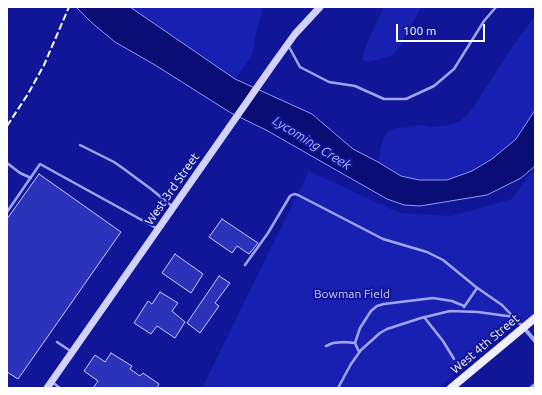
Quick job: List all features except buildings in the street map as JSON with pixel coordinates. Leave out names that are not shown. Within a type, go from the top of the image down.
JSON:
[{"type":"main road","name":"West 3rd Street","points":[[47,388],[287,44],[320,7]]},
{"type":"main road","name":"West 4th Street","points":[[451,388],[529,326],[535,318]]},
{"type":"street","points":[[529,326],[535,341]]},
{"type":"lane","points":[[287,44],[300,67],[329,82],[355,86],[384,99],[406,99],[434,86],[454,69],[484,21],[496,7]]},
{"type":"lane","points":[[80,145],[124,169],[152,189],[173,207]]},
{"type":"lane","points":[[7,163],[20,173],[31,178]]},
{"type":"lane","points":[[7,212],[40,164],[158,229]]},
{"type":"lane","points":[[245,265],[268,232],[290,196],[294,194],[383,239],[436,256],[446,262],[477,288],[502,305],[515,318],[529,326]]},
{"type":"lane","points":[[461,311],[477,288]]},
{"type":"lane","points":[[359,353],[355,343],[366,318],[371,311],[384,304],[433,298],[452,301],[464,306]]},
{"type":"lane","points":[[338,388],[351,364],[359,353],[380,333],[387,329],[424,317],[450,311],[515,318]]},
{"type":"lane","points":[[424,317],[443,341],[454,359]]},
{"type":"lane","points":[[57,342],[72,353]]},
{"type":"lane","points":[[326,346],[332,343],[355,343]]},
{"type":"lane","points":[[52,382],[60,388]]},
{"type":"lane","points":[[530,388],[535,384]]},
{"type":"green space","points":[[130,7],[261,7],[262,12],[255,37],[252,56],[235,79]]},
{"type":"green space","points":[[384,7],[421,7],[398,50],[390,56],[368,62],[362,59],[366,45]]},
{"type":"green space","points":[[535,16],[535,110],[516,139],[492,159],[472,171],[447,180],[419,180],[401,176],[378,162],[382,142],[387,132],[397,128],[422,125],[434,127],[449,125],[460,121],[470,112],[517,40]]},
{"type":"green space","name":"Bowman Field","points":[[535,168],[535,322],[510,327],[439,388],[202,388],[309,171],[400,213],[451,216],[512,199]]},
{"type":"water","name":"Lycoming Creek","points":[[76,7],[130,7],[235,79],[312,114],[353,149],[401,176],[419,180],[447,180],[472,171],[492,159],[516,139],[535,110],[535,166],[521,178],[487,195],[420,206],[404,205],[387,199],[266,130],[231,113],[155,65],[115,42],[92,23]]},
{"type":"railway","points":[[7,126],[28,94],[44,65],[69,7]]}]
